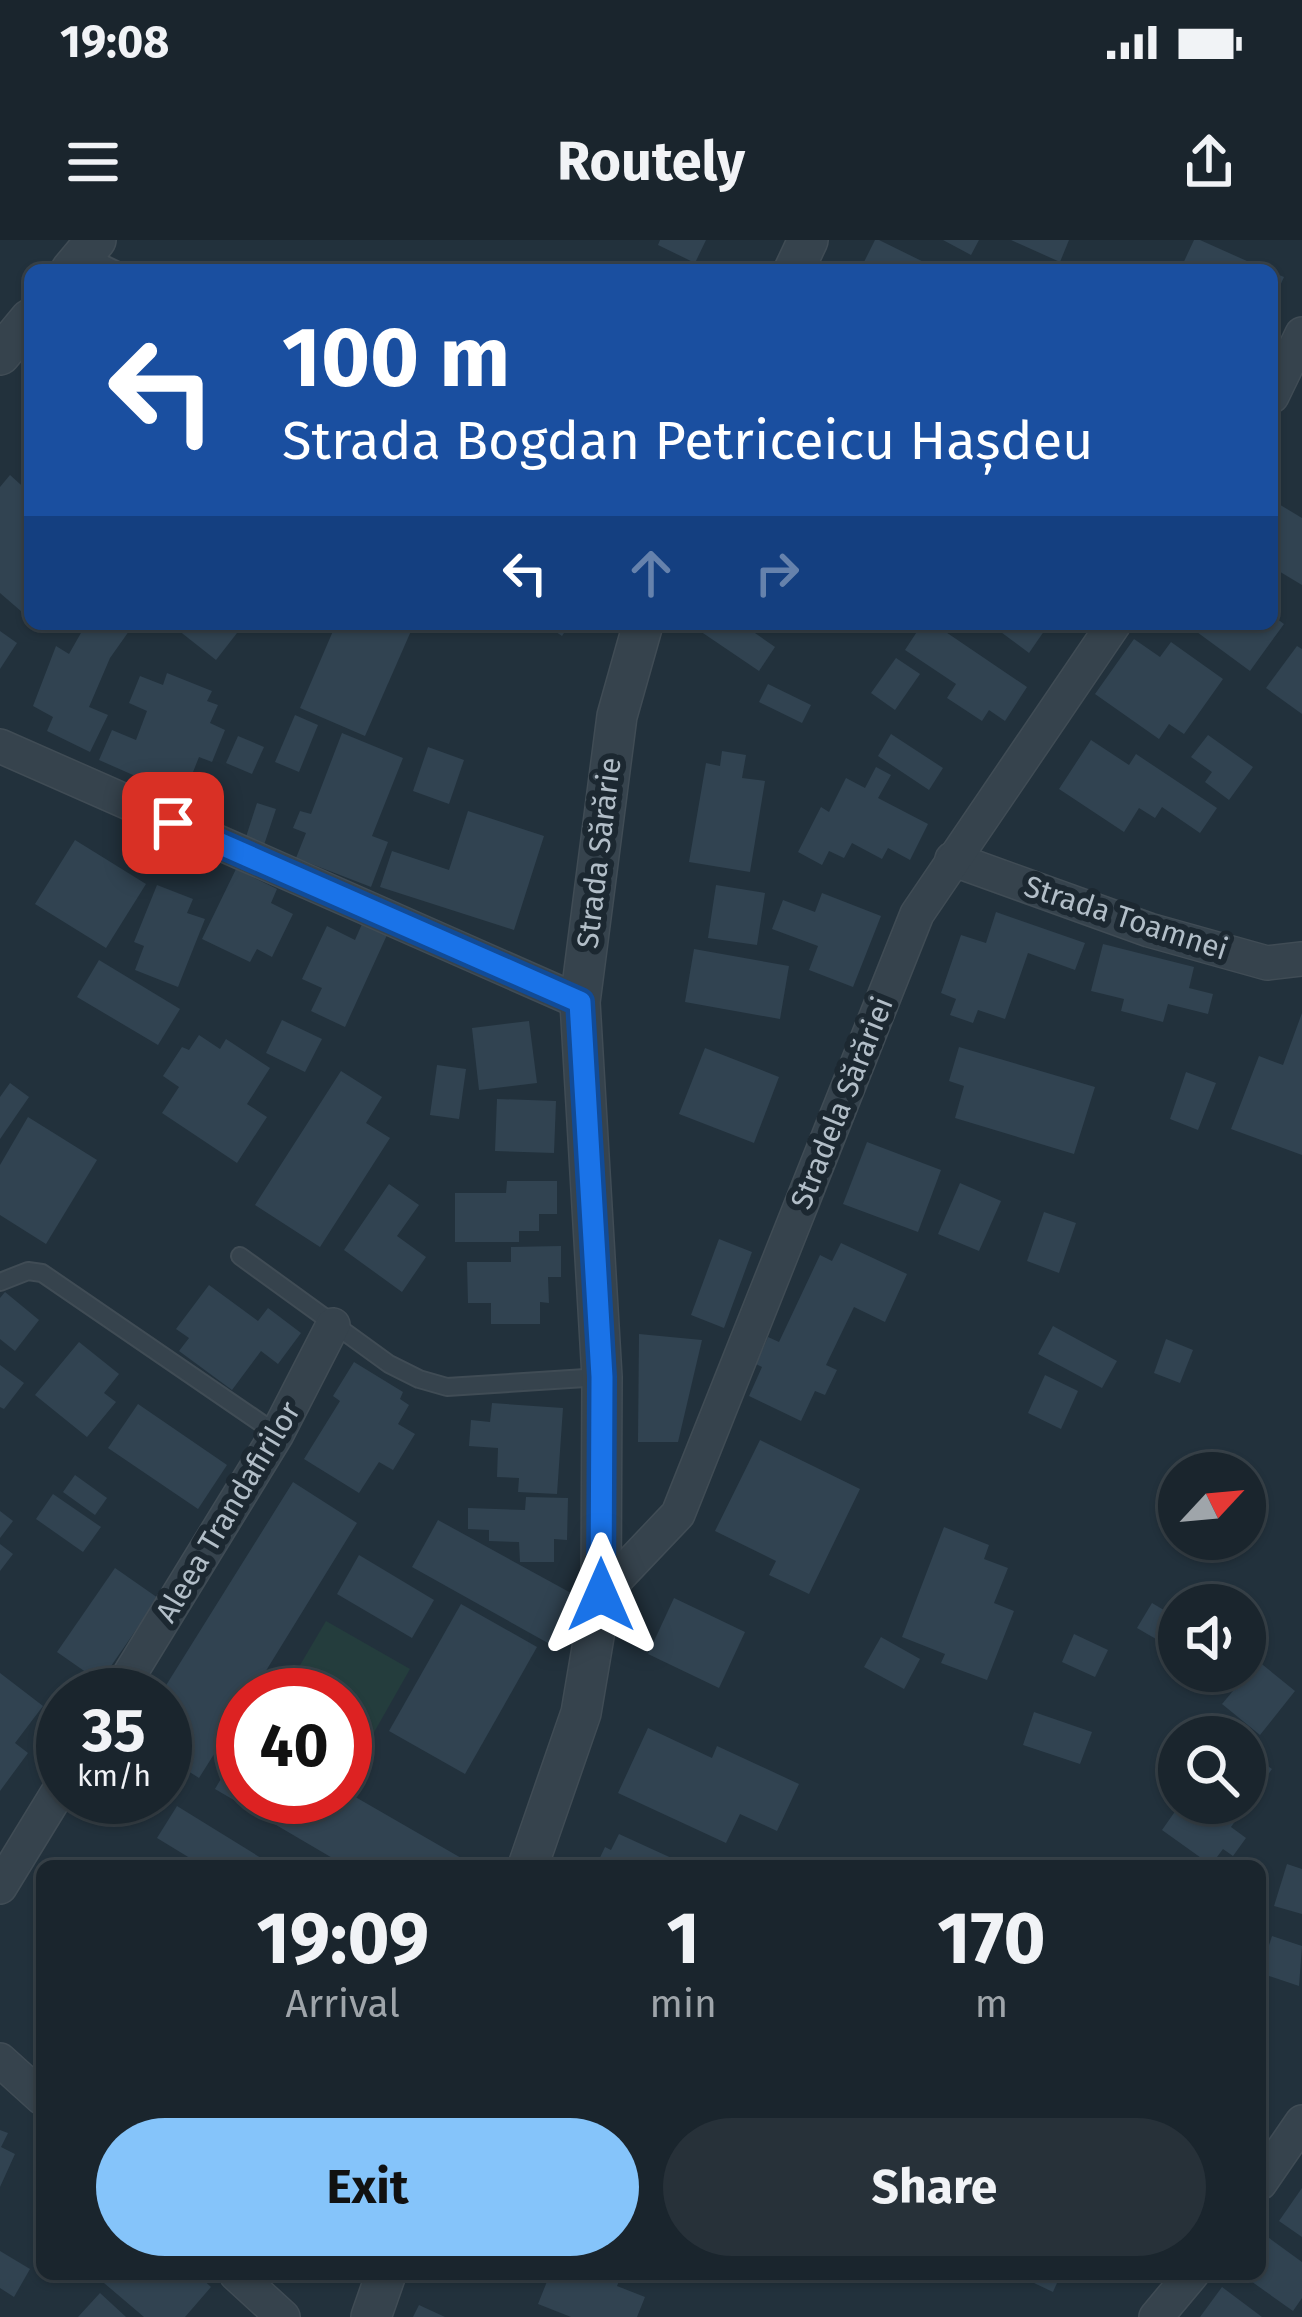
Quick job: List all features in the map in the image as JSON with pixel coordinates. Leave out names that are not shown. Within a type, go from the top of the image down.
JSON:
[{"type":"street","points":[[0,355],[24,326]]},
{"type":"street","points":[[1278,384],[1302,334]]},
{"type":"street","name":"Strada Sărărie","points":[[530,1860],[581,1713],[601,1595],[602,1377],[580,1002],[617,716],[641,630]]},
{"type":"street","name":"Stradela Sărăriei","points":[[601,1595],[678,1514],[917,914],[1110,630]]},
{"type":"street","points":[[0,746],[580,1002]]},
{"type":"street","name":"Strada Toamnei","points":[[952,859],[1149,930],[1267,963],[1302,959]]},
{"type":"street","name":"Aleea Trandafirilor","points":[[135,1668],[278,1434],[333,1325]]},
{"type":"street","points":[[0,1887],[39,1824]]},
{"type":"street","points":[[0,2060],[36,2093]]},
{"type":"street","points":[[1266,2174],[1302,2122]]},
{"type":"street","points":[[243,2280],[283,2317]]},
{"type":"street","points":[[371,2317],[384,2280]]},
{"type":"street","points":[[1156,2317],[1187,2280]]},
{"type":"lane","points":[[240,1256],[389,1364],[447,1387],[602,1377]]},
{"type":"lane","points":[[0,1282],[28,1271],[43,1273],[278,1434]]},
{"type":"green space","points":[[326,1621],[410,1669],[372,1736],[372,1668],[298,1668]]},
{"type":"building","points":[[660,240],[706,240],[695,263],[658,245]]},
{"type":"building","points":[[879,240],[928,264],[863,264]]},
{"type":"building","points":[[943,240],[979,240],[971,255]]},
{"type":"building","points":[[1011,240],[1069,240],[1060,262]]},
{"type":"building","points":[[1194,240],[1200,240],[1254,264],[1183,264]]},
{"type":"building","points":[[10,475],[24,488],[22,612],[0,593],[0,487]]},
{"type":"building","points":[[1278,504],[1302,518],[1302,585],[1278,571]]},
{"type":"building","points":[[1278,620],[1284,624],[1250,671],[1194,630],[1278,630]]},
{"type":"building","points":[[83,630],[130,630],[110,658],[89,707],[108,715],[90,752],[47,731],[53,717],[33,706],[56,646],[69,654]]},
{"type":"building","points":[[178,630],[239,630],[216,660]]},
{"type":"building","points":[[333,630],[411,631],[365,736],[300,708]]},
{"type":"building","points":[[698,630],[751,630],[775,647],[759,671]]},
{"type":"building","points":[[918,630],[943,630],[1027,687],[1005,721],[989,710],[982,721],[947,698],[956,684],[905,650]]},
{"type":"building","points":[[998,630],[1045,630],[1029,653]]},
{"type":"building","points":[[0,631],[17,643],[0,669]]},
{"type":"building","points":[[1134,639],[1160,657],[1171,642],[1223,679],[1184,734],[1169,724],[1159,739],[1095,694]]},
{"type":"building","points":[[1297,646],[1302,649],[1302,714],[1266,688]]},
{"type":"building","points":[[896,658],[920,674],[895,710],[871,693]]},
{"type":"building","points":[[167,673],[212,691],[207,701],[218,705],[210,723],[225,730],[212,762],[199,757],[183,797],[99,760],[112,730],[136,740],[147,711],[129,703],[140,676],[163,685]]},
{"type":"building","points":[[768,684],[811,705],[802,723],[759,702]]},
{"type":"building","points":[[295,715],[318,725],[299,772],[275,762]]},
{"type":"building","points":[[342,733],[403,758],[372,836],[388,842],[371,887],[296,858],[306,833],[293,828],[300,811],[311,814]]},
{"type":"building","points":[[891,734],[943,768],[929,790],[878,756]]},
{"type":"building","points":[[1208,735],[1253,767],[1229,800],[1205,782],[1212,772],[1191,757]]},
{"type":"building","points":[[238,736],[264,747],[252,774],[226,763]]},
{"type":"building","points":[[1091,740],[1129,765],[1136,754],[1217,808],[1200,833],[1162,807],[1155,818],[1139,808],[1124,832],[1059,789]]},
{"type":"building","points":[[428,747],[464,760],[449,804],[413,791]]},
{"type":"building","points":[[722,751],[746,755],[742,778],[765,781],[750,872],[689,862],[706,763],[720,766]]},
{"type":"building","points":[[876,767],[891,775],[878,798],[928,824],[910,860],[888,848],[882,859],[852,843],[844,858],[829,851],[822,865],[798,852],[821,807],[829,812],[846,778],[865,788]]},
{"type":"building","points":[[257,803],[276,809],[264,845],[245,840]]},
{"type":"building","points":[[468,811],[544,836],[514,930],[380,887],[392,851],[449,870]]},
{"type":"building","points":[[75,840],[146,884],[106,948],[35,904]]},
{"type":"building","points":[[236,869],[277,889],[271,903],[293,914],[272,957],[257,949],[250,962],[202,939]]},
{"type":"building","points":[[157,885],[193,899],[187,913],[205,919],[178,987],[135,970],[144,946],[134,942]]},
{"type":"building","points":[[716,885],[765,893],[757,945],[708,938]]},
{"type":"building","points":[[822,893],[881,916],[853,987],[809,970],[818,946],[772,929],[783,900],[815,912]]},
{"type":"building","points":[[996,912],[1085,943],[1075,970],[1028,953],[1005,1019],[978,1010],[973,1023],[950,1015],[956,999],[941,993],[961,935],[986,943]]},
{"type":"building","points":[[362,924],[387,935],[345,1027],[311,1011],[322,988],[302,979],[327,926],[355,940]]},
{"type":"building","points":[[1103,944],[1194,967],[1189,988],[1213,994],[1208,1014],[1168,1004],[1163,1022],[1121,1011],[1124,999],[1091,991]]},
{"type":"building","points":[[694,949],[789,966],[780,1019],[685,1002]]},
{"type":"building","points":[[99,960],[180,1009],[158,1045],[77,997]]},
{"type":"building","points":[[1302,1013],[1302,1155],[1231,1129],[1259,1056],[1283,1065]]},
{"type":"building","points":[[282,1020],[322,1039],[305,1072],[266,1053]]},
{"type":"building","points":[[529,1021],[537,1083],[479,1090],[472,1028]]},
{"type":"building","points":[[199,1035],[220,1049],[226,1039],[270,1068],[247,1104],[267,1117],[237,1163],[162,1113],[179,1087],[163,1076],[182,1047],[189,1050]]},
{"type":"building","points":[[959,1047],[1095,1087],[1074,1154],[955,1118],[964,1086],[949,1081]]},
{"type":"building","points":[[705,1048],[779,1077],[754,1143],[679,1114]]},
{"type":"building","points":[[437,1065],[466,1069],[459,1119],[430,1115]]},
{"type":"building","points":[[341,1071],[382,1097],[366,1123],[390,1138],[320,1247],[255,1205]]},
{"type":"building","points":[[1186,1072],[1216,1083],[1198,1130],[1170,1119]]},
{"type":"building","points":[[10,1083],[29,1097],[0,1139],[0,1097]]},
{"type":"building","points":[[497,1099],[556,1101],[554,1153],[495,1151]]},
{"type":"building","points":[[28,1117],[97,1160],[46,1244],[0,1215],[0,1165]]},
{"type":"building","points":[[867,1142],[941,1170],[918,1232],[843,1204]]},
{"type":"building","points":[[507,1181],[557,1181],[557,1214],[539,1214],[539,1231],[519,1231],[519,1242],[455,1242],[455,1193],[506,1193]]},
{"type":"building","points":[[960,1183],[1001,1201],[979,1251],[938,1234]]},
{"type":"building","points":[[389,1184],[419,1205],[397,1236],[426,1257],[402,1292],[344,1250]]},
{"type":"building","points":[[1044,1212],[1076,1223],[1059,1273],[1027,1261]]},
{"type":"building","points":[[719,1239],[752,1252],[724,1328],[691,1315]]},
{"type":"building","points":[[841,1243],[907,1274],[885,1322],[854,1307],[826,1365],[837,1370],[825,1395],[815,1391],[801,1421],[749,1396],[762,1367],[756,1364],[768,1337],[779,1342],[820,1255],[832,1261]]},
{"type":"building","points":[[561,1246],[561,1277],[548,1277],[549,1303],[540,1302],[540,1324],[491,1324],[491,1303],[468,1303],[467,1262],[511,1262],[511,1247]]},
{"type":"building","points":[[209,1285],[258,1321],[268,1308],[301,1333],[278,1364],[261,1351],[232,1390],[179,1351],[189,1338],[176,1329]]},
{"type":"building","points":[[5,1292],[39,1320],[15,1351],[0,1339],[0,1298]]},
{"type":"building","points":[[1053,1326],[1117,1361],[1102,1388],[1038,1354]]},
{"type":"building","points":[[639,1334],[702,1340],[678,1442],[638,1442]]},
{"type":"building","points":[[1166,1339],[1193,1350],[1180,1383],[1154,1373]]},
{"type":"building","points":[[79,1342],[119,1374],[104,1393],[116,1402],[87,1437],[35,1395]]},
{"type":"building","points":[[354,1362],[403,1392],[400,1399],[409,1405],[398,1424],[415,1434],[393,1470],[379,1462],[359,1493],[304,1459],[340,1401],[333,1396]]},
{"type":"building","points":[[0,1365],[24,1383],[4,1409],[0,1407]]},
{"type":"building","points":[[1045,1375],[1078,1391],[1061,1429],[1028,1413]]},
{"type":"building","points":[[492,1403],[563,1408],[557,1494],[518,1492],[519,1478],[497,1477],[498,1448],[469,1446],[471,1420],[490,1422]]},
{"type":"building","points":[[138,1404],[227,1465],[198,1509],[108,1448]]},
{"type":"building","points":[[760,1440],[860,1489],[809,1594],[769,1575],[776,1561],[715,1531]]},
{"type":"building","points":[[75,1475],[107,1498],[95,1515],[63,1492]]},
{"type":"building","points":[[293,1482],[357,1523],[268,1668],[216,1668],[216,1751],[199,1778],[192,1774],[192,1668],[177,1668]]},
{"type":"building","points":[[53,1494],[101,1527],[83,1552],[36,1519]]},
{"type":"building","points":[[526,1497],[568,1498],[567,1540],[554,1539],[554,1562],[520,1562],[519,1542],[489,1541],[489,1530],[468,1529],[468,1508],[525,1510]]},
{"type":"building","points":[[0,1511],[13,1521],[0,1538]]},
{"type":"building","points":[[438,1520],[582,1599],[555,1647],[412,1567]]},
{"type":"building","points":[[944,1527],[989,1545],[984,1559],[1008,1568],[994,1603],[1014,1611],[987,1680],[941,1663],[945,1654],[902,1637]]},
{"type":"building","points":[[0,1544],[13,1554],[0,1571]]},
{"type":"building","points":[[359,1555],[434,1600],[412,1638],[337,1594]]},
{"type":"building","points":[[115,1568],[158,1598],[110,1668],[80,1668],[57,1652]]},
{"type":"building","points":[[674,1598],[745,1632],[719,1688],[648,1654]]},
{"type":"building","points":[[1152,1603],[1158,1607],[1158,1640],[1137,1628]]},
{"type":"building","points":[[461,1604],[537,1647],[465,1774],[389,1731]]},
{"type":"building","points":[[1074,1634],[1108,1650],[1095,1677],[1062,1662]]},
{"type":"building","points":[[881,1637],[920,1659],[904,1689],[864,1667]]},
{"type":"building","points":[[1266,1667],[1295,1691],[1266,1727],[1266,1716],[1237,1716],[1222,1704],[1232,1692],[1266,1692]]},
{"type":"building","points":[[0,1673],[36,1701],[36,1715],[15,1743],[28,1753],[0,1791]]},
{"type":"building","points":[[1034,1712],[1092,1732],[1080,1764],[1023,1745]]},
{"type":"building","points":[[648,1728],[712,1758],[717,1746],[799,1784],[777,1831],[740,1814],[726,1843],[618,1793]]},
{"type":"building","points":[[372,1807],[465,1860],[336,1860],[275,1824],[372,1824]]},
{"type":"building","points":[[192,1815],[264,1860],[193,1860],[157,1838],[166,1824],[192,1824]]},
{"type":"building","points":[[1166,1824],[1233,1824],[1246,1838],[1233,1856],[1223,1849],[1215,1860],[1204,1860],[1162,1830]]},
{"type":"building","points":[[619,1834],[676,1860],[599,1860],[605,1847],[611,1850]]},
{"type":"building","points":[[1287,1864],[1302,1869],[1302,1914],[1274,1906]]},
{"type":"building","points":[[1272,1936],[1302,1946],[1299,1986],[1266,1975]]},
{"type":"building","points":[[0,2130],[8,2133],[1,2147],[15,2154],[0,2187]]},
{"type":"building","points":[[1302,2188],[1302,2237],[1279,2221]]},
{"type":"building","points":[[1266,2236],[1302,2262],[1302,2298],[1293,2311],[1249,2280],[1266,2280]]},
{"type":"building","points":[[0,2251],[30,2269],[14,2297],[0,2288]]},
{"type":"building","points":[[203,2280],[211,2287],[185,2317],[144,2317],[104,2283]]},
{"type":"building","points":[[548,2280],[620,2280],[617,2286],[645,2297],[637,2317],[571,2317],[538,2304]]},
{"type":"building","points":[[1028,2280],[1058,2280],[1053,2292]]},
{"type":"building","points":[[1222,2287],[1262,2317],[1200,2317]]},
{"type":"building","points":[[100,2293],[126,2317],[78,2317]]},
{"type":"building","points":[[419,2305],[445,2317],[413,2317]]},
{"type":"route","points":[[173,823],[580,1002],[602,1377],[601,1595]]}]
